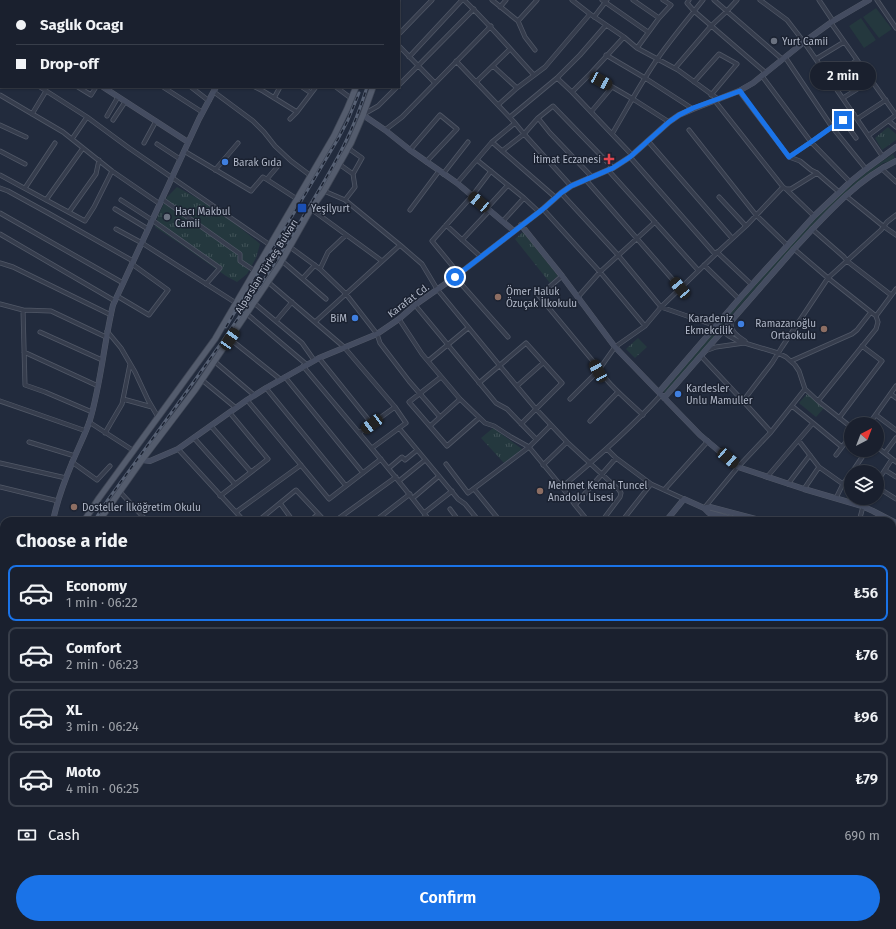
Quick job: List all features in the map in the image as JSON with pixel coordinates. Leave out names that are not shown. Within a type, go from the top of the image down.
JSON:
[{"type":"main road","name":"Karafat Cd.","points":[[142,460],[150,461],[178,449],[254,395],[305,365],[377,334],[457,276],[541,210],[555,197],[571,186],[610,169],[631,156],[679,115],[693,108],[740,91],[832,22],[869,0]]},
{"type":"main road","name":"Alparslan Türkeş Bulvarı","points":[[87,517],[215,340],[334,136],[356,88]]},
{"type":"main road","name":"Alparslan Türkeş Bulvarı","points":[[102,517],[142,460],[196,390],[282,261],[348,148],[363,115],[373,88]]},
{"type":"main road","points":[[109,89],[125,102],[188,142]]},
{"type":"main road","points":[[54,517],[66,478],[86,431],[96,398],[113,305],[202,112],[215,89]]},
{"type":"main road","points":[[363,115],[457,183],[514,231]]},
{"type":"main road","points":[[662,395],[716,326],[814,216],[850,182],[896,148]]},
{"type":"main road","points":[[896,148],[896,153]]},
{"type":"main road","points":[[662,395],[703,354],[812,229],[846,196],[869,177],[896,162]]},
{"type":"main road","points":[[521,226],[562,276],[615,347],[700,435],[738,467],[788,484],[862,506],[885,517]]},
{"type":"main road","points":[[669,517],[684,499],[704,508],[709,513],[724,517]]},
{"type":"main road","points":[[704,508],[710,507],[749,517]]},
{"type":"street","points":[[400,33],[432,0]]},
{"type":"street","points":[[409,57],[463,0],[491,26],[534,75]]},
{"type":"street","points":[[492,0],[518,21],[525,37],[535,50]]},
{"type":"street","points":[[500,7],[506,0]]},
{"type":"street","points":[[518,21],[537,0]]},
{"type":"street","points":[[572,0],[637,48],[675,68],[711,95],[784,188],[814,216]]},
{"type":"street","points":[[633,0],[659,18]]},
{"type":"street","points":[[637,48],[659,18],[671,5],[663,0]]},
{"type":"street","points":[[689,0],[687,3],[694,11],[764,74],[811,142],[850,182]]},
{"type":"street","points":[[612,134],[657,58],[703,0]]},
{"type":"street","points":[[714,0],[784,58],[832,127],[866,169]]},
{"type":"street","points":[[675,68],[711,26],[737,0]]},
{"type":"street","points":[[760,0],[787,20],[816,59],[883,157]]},
{"type":"street","points":[[819,0],[844,42],[896,115],[869,136]]},
{"type":"street","points":[[877,0],[896,28]]},
{"type":"street","points":[[498,105],[517,88],[545,67],[605,1],[648,32]]},
{"type":"street","points":[[400,84],[474,9]]},
{"type":"street","points":[[891,21],[896,18]]},
{"type":"street","points":[[510,117],[557,78],[606,24]]},
{"type":"street","points":[[385,130],[402,117],[491,26]]},
{"type":"street","points":[[572,92],[624,37]]},
{"type":"street","points":[[816,59],[844,42]]},
{"type":"street","points":[[400,47],[435,83]]},
{"type":"street","points":[[476,82],[510,49]]},
{"type":"street","points":[[694,82],[719,54],[736,64],[711,95]]},
{"type":"street","points":[[606,55],[693,108]]},
{"type":"street","points":[[830,80],[857,60]]},
{"type":"street","points":[[456,61],[510,117],[571,186]]},
{"type":"street","points":[[493,66],[517,88]]},
{"type":"street","points":[[590,74],[669,122]]},
{"type":"street","points":[[557,78],[612,134],[716,253],[752,284]]},
{"type":"street","points":[[843,98],[872,80]]},
{"type":"street","points":[[592,112],[612,87]]},
{"type":"street","points":[[42,88],[87,117],[172,178],[270,245]]},
{"type":"street","points":[[80,88],[91,95],[95,88]]},
{"type":"street","points":[[165,88],[202,112]]},
{"type":"street","points":[[192,88],[208,101]]},
{"type":"street","points":[[257,88],[297,112]]},
{"type":"street","points":[[274,98],[279,88]]},
{"type":"street","points":[[304,88],[311,93]]},
{"type":"street","points":[[290,119],[315,88]]},
{"type":"street","points":[[337,88],[352,99]]},
{"type":"street","points":[[363,115],[378,106],[396,88]]},
{"type":"street","points":[[215,89],[264,132],[275,146],[291,161],[311,176]]},
{"type":"street","points":[[32,114],[46,91]]},
{"type":"street","points":[[740,91],[789,157],[800,161],[839,192]]},
{"type":"street","points":[[0,95],[63,132],[112,171],[161,201],[240,254],[240,261],[255,271]]},
{"type":"street","points":[[107,116],[118,97]]},
{"type":"street","points":[[857,119],[886,100]]},
{"type":"street","points":[[113,120],[125,102]]},
{"type":"street","points":[[502,151],[524,134],[538,118],[553,106],[698,270]]},
{"type":"street","points":[[410,150],[440,114],[458,130],[426,162]]},
{"type":"street","points":[[789,157],[832,127],[854,114]]},
{"type":"street","points":[[72,139],[87,117]]},
{"type":"street","points":[[538,118],[550,133],[592,177]]},
{"type":"street","points":[[843,120],[856,138]]},
{"type":"street","points":[[889,121],[896,127]]},
{"type":"street","points":[[144,143],[156,122]]},
{"type":"street","points":[[457,183],[492,142],[515,123]]},
{"type":"street","points":[[0,125],[26,137]]},
{"type":"street","points":[[689,130],[756,215],[787,245]]},
{"type":"street","points":[[648,141],[732,238]]},
{"type":"street","points":[[410,210],[468,142]]},
{"type":"street","points":[[492,142],[555,197]]},
{"type":"street","points":[[25,188],[55,143]]},
{"type":"street","points":[[215,170],[238,143]]},
{"type":"street","points":[[156,144],[180,159]]},
{"type":"street","points":[[46,200],[82,148]]},
{"type":"street","points":[[345,200],[355,186],[353,174],[362,158],[348,148]]},
{"type":"street","points":[[0,151],[25,164]]},
{"type":"street","points":[[184,151],[251,191],[263,177],[297,199]]},
{"type":"street","points":[[69,212],[96,174],[99,160]]},
{"type":"street","points":[[477,160],[541,210],[600,272],[645,326]]},
{"type":"street","points":[[339,164],[353,174]]},
{"type":"street","points":[[267,179],[278,166]]},
{"type":"street","points":[[882,169],[896,182]]},
{"type":"street","points":[[0,175],[85,221],[94,207],[112,171]]},
{"type":"street","points":[[491,171],[472,196],[432,241],[457,276],[508,337]]},
{"type":"street","points":[[784,188],[791,189],[817,173]]},
{"type":"street","points":[[586,180],[680,288]]},
{"type":"street","points":[[462,240],[508,185]]},
{"type":"street","points":[[0,188],[35,206],[133,263],[168,290],[148,315],[116,299],[0,234]]},
{"type":"street","points":[[570,399],[598,371],[615,347],[645,326],[661,307],[704,264],[746,226],[784,188]]},
{"type":"street","points":[[324,191],[345,200],[422,264],[437,290],[536,409],[568,442],[619,490],[621,493],[620,498],[605,517]]},
{"type":"street","points":[[561,193],[618,255],[661,307],[716,326],[729,336],[778,353],[791,361],[799,370],[805,389],[844,422]]},
{"type":"street","points":[[720,196],[746,226]]},
{"type":"street","points":[[846,196],[896,235]]},
{"type":"street","points":[[503,221],[524,198]]},
{"type":"street","points":[[121,200],[220,268],[206,284]]},
{"type":"street","points":[[115,209],[148,229]]},
{"type":"street","points":[[311,209],[382,261]]},
{"type":"street","points":[[0,213],[123,283]]},
{"type":"street","points":[[743,401],[772,363],[828,278],[896,215]]},
{"type":"street","points":[[578,297],[600,272],[655,222]]},
{"type":"street","points":[[446,225],[481,257]]},
{"type":"street","points":[[116,229],[142,243],[236,303]]},
{"type":"street","points":[[812,229],[847,261],[891,295]]},
{"type":"street","points":[[320,269],[328,252],[346,235]]},
{"type":"street","points":[[315,322],[400,245]]},
{"type":"street","points":[[290,247],[320,269],[346,294],[377,334],[380,343],[409,381],[440,417]]},
{"type":"street","points":[[794,249],[876,316],[878,322],[876,329],[818,401]]},
{"type":"street","points":[[282,261],[326,299]]},
{"type":"street","points":[[0,263],[13,267],[111,315]]},
{"type":"street","points":[[704,264],[739,299]]},
{"type":"street","points":[[303,278],[315,265]]},
{"type":"street","points":[[562,276],[539,296],[592,360],[598,371],[643,415]]},
{"type":"street","points":[[268,282],[344,347],[395,407],[406,423],[372,448]]},
{"type":"street","points":[[876,316],[896,288]]},
{"type":"street","points":[[276,321],[292,302]]},
{"type":"street","points":[[254,303],[302,343],[372,424]]},
{"type":"street","points":[[0,304],[23,310],[51,311],[107,334],[121,348],[158,417]]},
{"type":"street","points":[[415,305],[496,403],[507,409],[536,440]]},
{"type":"street","points":[[23,310],[25,384],[92,412]]},
{"type":"street","points":[[791,361],[852,334],[871,312]]},
{"type":"street","points":[[247,314],[305,365],[427,517]]},
{"type":"street","points":[[398,319],[422,354],[460,399],[485,423],[494,426],[529,447],[585,517]]},
{"type":"street","points":[[730,322],[732,331],[747,343]]},
{"type":"street","points":[[428,361],[468,328]]},
{"type":"street","points":[[40,332],[102,360]]},
{"type":"street","points":[[230,339],[283,378],[364,473]]},
{"type":"street","points":[[479,384],[526,343],[562,383],[521,424]]},
{"type":"street","points":[[747,343],[716,347],[703,354],[771,432]]},
{"type":"street","points":[[840,418],[882,361],[862,346]]},
{"type":"street","points":[[24,352],[98,386]]},
{"type":"street","points":[[214,361],[254,395]]},
{"type":"street","points":[[517,386],[543,363]]},
{"type":"street","points":[[105,433],[122,404],[130,364]]},
{"type":"street","points":[[441,377],[409,402],[448,446],[479,418]]},
{"type":"street","points":[[202,380],[236,408]]},
{"type":"street","points":[[874,417],[896,386]]},
{"type":"street","points":[[266,388],[346,486]]},
{"type":"street","points":[[704,508],[738,467],[771,432],[805,389]]},
{"type":"street","points":[[590,421],[618,392]]},
{"type":"street","points":[[891,394],[896,398]]},
{"type":"street","points":[[562,487],[607,449],[662,395]]},
{"type":"street","points":[[123,399],[152,407]]},
{"type":"street","points":[[430,426],[460,399]]},
{"type":"street","points":[[247,400],[329,499],[381,459]]},
{"type":"street","points":[[0,401],[86,431]]},
{"type":"street","points":[[792,406],[842,447]]},
{"type":"street","points":[[360,433],[395,407]]},
{"type":"street","points":[[220,496],[268,459],[230,413]]},
{"type":"street","points":[[876,414],[896,430]]},
{"type":"street","points":[[89,422],[134,451]]},
{"type":"street","points":[[767,477],[813,423]]},
{"type":"street","points":[[446,464],[468,493],[529,447],[551,425]]},
{"type":"street","points":[[211,426],[251,472]]},
{"type":"street","points":[[399,428],[458,499],[465,504],[476,517]]},
{"type":"street","points":[[194,438],[235,484]]},
{"type":"street","points":[[896,438],[885,453],[894,461],[885,470],[896,477]]},
{"type":"street","points":[[664,490],[708,441]]},
{"type":"street","points":[[799,441],[819,467],[843,484],[836,498]]},
{"type":"street","points":[[29,442],[75,456]]},
{"type":"street","points":[[543,465],[568,442]]},
{"type":"street","points":[[836,455],[844,445]]},
{"type":"street","points":[[178,449],[240,517]]},
{"type":"street","points":[[607,449],[616,458],[651,484],[684,499]]},
{"type":"street","points":[[389,468],[402,457],[405,460],[416,451]]},
{"type":"street","points":[[788,484],[810,455]]},
{"type":"street","points":[[575,505],[616,458]]},
{"type":"street","points":[[399,481],[425,460]]},
{"type":"street","points":[[72,462],[97,480],[110,466]]},
{"type":"street","points":[[0,463],[66,478]]},
{"type":"street","points":[[236,512],[301,464]]},
{"type":"street","points":[[804,488],[819,467]]},
{"type":"street","points":[[413,498],[439,476]]},
{"type":"street","points":[[340,517],[396,477]]},
{"type":"street","points":[[625,517],[651,484]]},
{"type":"street","points":[[0,487],[58,502]]},
{"type":"street","points":[[474,489],[497,517]]},
{"type":"street","points":[[263,517],[296,490],[321,517]]},
{"type":"street","points":[[422,517],[452,491]]},
{"type":"street","points":[[884,491],[896,499]]},
{"type":"street","points":[[120,492],[143,517]]},
{"type":"street","points":[[380,517],[410,494]]},
{"type":"street","points":[[280,503],[290,517]]},
{"type":"street","points":[[860,517],[862,506]]},
{"type":"street","points":[[450,509],[455,517]]},
{"type":"street","points":[[315,517],[318,514]]},
{"type":"green space","points":[[876,8],[892,29],[879,38],[863,17]]},
{"type":"green space","points":[[861,18],[876,40],[864,48],[849,26]]},
{"type":"green space","points":[[888,127],[896,134],[896,140],[882,150],[875,138]]},
{"type":"green space","points":[[893,154],[896,160],[883,163],[832,205],[722,326],[720,325],[785,251],[830,203],[868,171]]},
{"type":"green space","points":[[177,187],[220,213],[260,244],[256,258],[247,274],[237,282],[155,227],[158,216],[167,197]]},
{"type":"green space","points":[[523,232],[558,276],[550,283],[515,239]]},
{"type":"green space","points":[[716,330],[718,332],[665,393],[663,391]]},
{"type":"green space","points":[[638,338],[647,347],[635,358],[626,349]]},
{"type":"green space","points":[[808,393],[824,408],[816,417],[799,403]]},
{"type":"green space","points":[[493,428],[522,449],[504,463],[481,438]]},
{"type":"railway","points":[[97,517],[231,329],[278,258],[340,153],[360,108],[367,88]]},
{"type":"railway","points":[[226,327],[338,139],[348,120],[359,93]]},
{"type":"place","name":"Yurt Camii","points":[[774,41]]},
{"type":"place","name":"İtimat Eczanesi","points":[[609,159]]},
{"type":"place","name":"Barak Gıda","points":[[225,162]]},
{"type":"place","name":"Yeşilyurt","points":[[302,208]]},
{"type":"place","name":"Hacı Makbul Camii","points":[[167,217]]},
{"type":"place","name":"Ömer Haluk Özuçak İlkokulu","points":[[498,297]]},
{"type":"place","name":"BiM","points":[[355,318]]},
{"type":"place","name":"Karadeniz Ekmekcilik","points":[[741,324]]},
{"type":"place","name":"Ramazanoğlu Ortaokulu","points":[[824,329]]},
{"type":"place","name":"Kardesler Unlu Mamuller","points":[[678,394]]},
{"type":"place","name":"Mehmet Kemal Tuncel Anadolu Lisesi","points":[[540,491]]},
{"type":"place","name":"Dosteller İlköğretim Okulu","points":[[74,507]]},
{"type":"route","points":[[455,277],[543,209],[555,197],[571,186],[613,168],[630,157],[669,122],[693,108],[740,91],[789,157],[843,120]]}]
